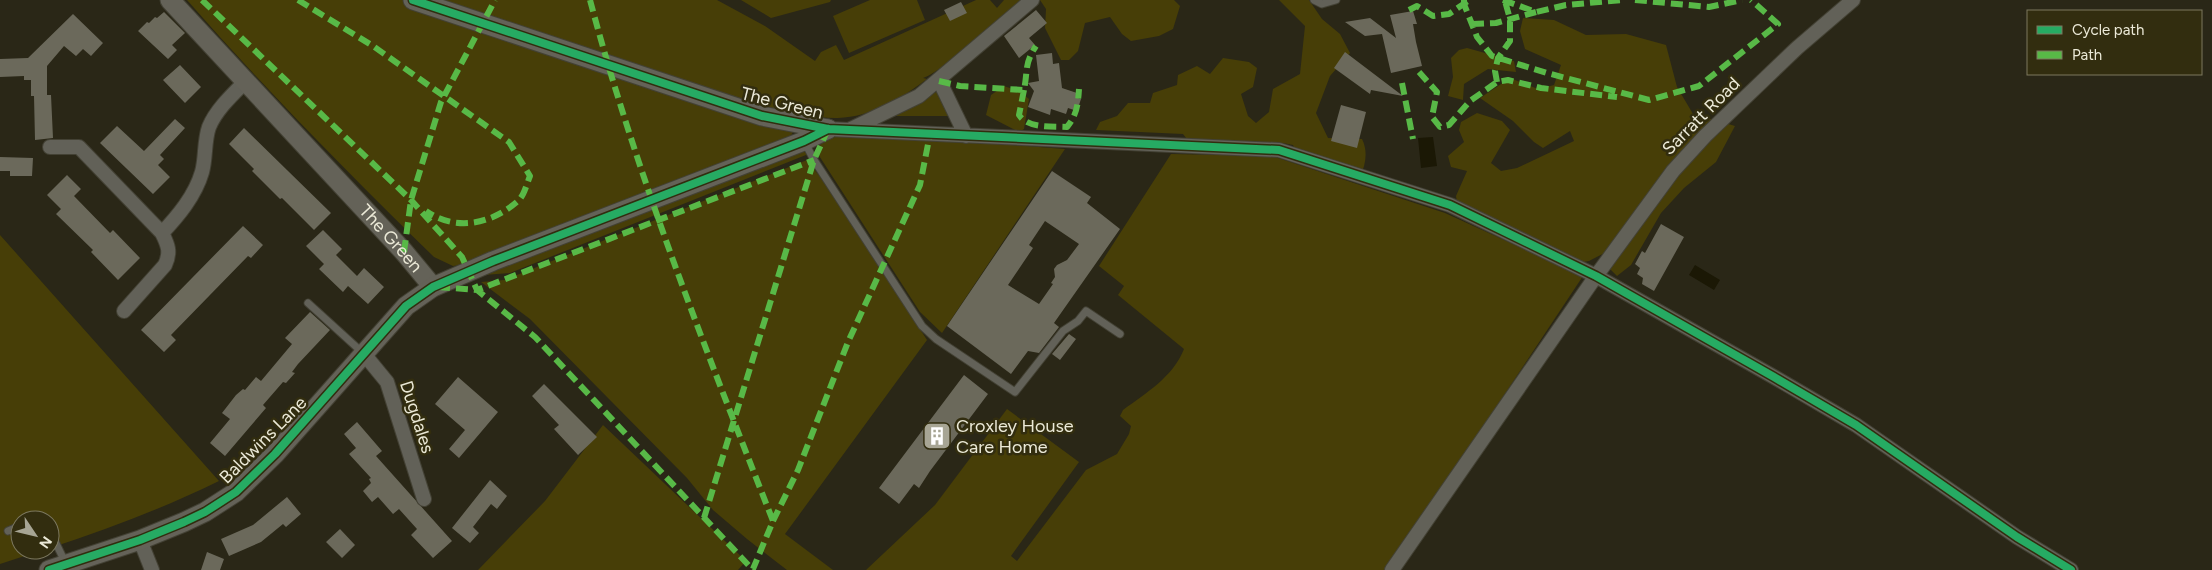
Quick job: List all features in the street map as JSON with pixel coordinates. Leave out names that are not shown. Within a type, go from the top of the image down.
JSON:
[{"type":"street","name":"The Green","points":[[170,0],[404,252],[433,287],[493,260],[804,141],[828,129]]},
{"type":"street","name":"The Green","points":[[413,0],[762,116],[828,129]]},
{"type":"street","points":[[850,130],[920,96],[1032,0]]},
{"type":"street","name":"Sarratt Road","points":[[1392,570],[1596,276],[1673,171],[1705,136],[1797,48],[1853,0]]},
{"type":"street","points":[[939,80],[966,136]]},
{"type":"street","points":[[162,233],[186,204],[202,173],[210,126],[221,109],[245,82]]},
{"type":"street","points":[[828,129],[1279,150],[1450,205],[1596,276],[1856,425],[2017,537],[2071,570]]},
{"type":"street","points":[[50,147],[79,147],[162,233],[168,246],[169,256],[165,265],[124,311]]},
{"type":"street","name":"Baldwins Lane","points":[[49,570],[140,540],[205,512],[236,492],[276,454],[406,306],[433,287]]},
{"type":"street","name":"Dugdales","points":[[364,354],[387,382],[424,499]]},
{"type":"street","points":[[140,540],[152,570]]},
{"type":"lane","points":[[1314,0],[1322,4],[1336,0]]},
{"type":"lane","points":[[804,141],[814,160],[922,326],[936,338],[1015,392],[1063,331],[1078,322],[1086,312],[1120,334]]},
{"type":"lane","points":[[308,303],[364,354]]},
{"type":"lane","points":[[60,552],[66,564]]},
{"type":"shaded area","points":[[187,0],[411,0],[795,129],[790,137],[461,265],[453,266],[434,257],[308,131]]},
{"type":"shaded area","points":[[439,0],[717,0],[765,26],[815,61],[821,52],[836,45],[844,60],[976,0],[990,0],[997,8],[1004,0],[1021,0],[973,43],[943,66],[923,78],[927,79],[897,99],[862,114],[850,117],[824,118],[760,105],[681,81]]},
{"type":"shaded area","points":[[741,0],[831,0],[830,2],[771,18]]},
{"type":"shaded area","points":[[870,0],[917,0],[925,20],[849,53],[833,16]]},
{"type":"shaded area","points":[[1040,0],[1174,0],[1180,6],[1173,29],[1159,36],[1131,41],[1122,34],[1110,17],[1085,23],[1078,51],[1069,60],[1061,60],[1045,28],[1046,9]]},
{"type":"shaded area","points":[[1279,0],[1309,0],[1322,19],[1340,34],[1350,53],[1330,76],[1316,113],[1328,138],[1362,139],[1366,158],[1360,177],[1299,157],[1293,145],[1283,143],[1203,144],[1193,147],[1183,134],[1096,130],[1100,122],[1117,116],[1128,103],[1150,103],[1153,93],[1177,85],[1178,75],[1197,66],[1210,74],[1223,58],[1249,62],[1257,68],[1253,87],[1241,94],[1248,116],[1256,123],[1269,112],[1273,89],[1300,74],[1305,26]]},
{"type":"shaded area","points":[[1523,18],[1554,20],[1586,35],[1626,34],[1666,45],[1677,87],[1696,119],[1712,119],[1735,126],[1716,162],[1684,188],[1661,213],[1631,265],[1617,276],[1609,268],[1618,246],[1589,261],[1578,263],[1458,209],[1456,196],[1467,171],[1451,167],[1448,156],[1464,142],[1459,130],[1461,122],[1477,113],[1502,121],[1510,130],[1491,163],[1501,171],[1517,168],[1574,141],[1570,131],[1543,148],[1534,142],[1513,121],[1480,98],[1510,78],[1538,89],[1554,85],[1561,65],[1525,49],[1520,31]]},
{"type":"shaded area","points":[[1467,48],[1514,61],[1516,72],[1488,69],[1464,84],[1463,100],[1448,96],[1453,77],[1451,58],[1459,50]]},
{"type":"shaded area","points":[[1004,86],[1019,91],[1029,99],[1024,129],[1019,132],[986,115],[991,95]]},
{"type":"shaded area","points":[[938,91],[951,116],[895,116],[898,111]]},
{"type":"shaded area","points":[[851,133],[1065,149],[942,333],[920,312],[816,151],[823,140]]},
{"type":"shaded area","points":[[1433,137],[1437,166],[1421,168],[1418,138]]},
{"type":"shaded area","points":[[800,149],[811,153],[510,273],[484,275],[493,268]]},
{"type":"shaded area","points":[[1171,154],[1272,156],[1445,213],[1583,276],[1388,570],[866,570],[935,505],[1007,409],[1079,462],[1011,556],[1017,561],[1086,470],[1117,454],[1129,434],[1131,426],[1120,416],[1123,410],[1150,391],[1166,376],[1184,349],[1118,295],[1124,286],[1099,266]]},
{"type":"shaded area","points":[[807,160],[821,178],[927,340],[785,534],[833,570],[787,570],[747,539],[713,510],[687,478],[530,319],[481,282],[504,280]]},
{"type":"shaded area","points":[[0,235],[219,481],[136,517],[60,545],[60,510],[10,510],[10,560],[12,560],[0,564]]},
{"type":"shaded area","points":[[1695,265],[1720,280],[1714,290],[1689,275]]},
{"type":"shaded area","points":[[603,425],[746,561],[738,570],[478,570],[545,501]]},
{"type":"building","points":[[961,2],[967,13],[950,21],[944,10]]},
{"type":"building","points":[[1036,10],[1047,23],[1029,38],[1035,45],[1019,58],[1004,36]]},
{"type":"building","points":[[1413,11],[1417,24],[1413,24],[1422,66],[1391,73],[1382,34],[1365,36],[1345,22],[1370,18],[1396,38],[1390,15]]},
{"type":"building","points":[[164,12],[185,33],[172,45],[177,50],[168,59],[138,31],[147,22],[149,23]]},
{"type":"building","points":[[73,14],[103,43],[91,56],[83,49],[76,56],[64,46],[47,66],[47,95],[51,95],[53,138],[35,140],[34,96],[31,96],[31,80],[24,80],[24,76],[0,77],[0,59],[28,58]]},
{"type":"building","points":[[1345,52],[1403,96],[1371,90],[1370,94],[1334,68]]},
{"type":"building","points":[[1052,53],[1053,64],[1059,63],[1062,88],[1080,94],[1078,98],[1081,99],[1077,111],[1068,108],[1066,114],[1051,109],[1050,115],[1028,107],[1034,91],[1028,83],[1039,81],[1036,55]]},
{"type":"building","points":[[180,65],[201,87],[185,103],[163,80]]},
{"type":"building","points":[[1341,105],[1366,112],[1357,148],[1331,141]]},
{"type":"building","points":[[175,119],[185,128],[160,155],[164,159],[158,165],[170,177],[153,194],[100,143],[117,126],[144,151]]},
{"type":"building","points":[[244,128],[331,213],[314,230],[252,171],[254,169],[229,144]]},
{"type":"building","points":[[0,157],[33,158],[32,176],[10,176],[10,171],[0,171]]},
{"type":"building","points":[[1052,171],[1091,197],[1087,203],[1120,229],[1054,323],[1059,327],[1039,353],[1028,351],[1011,374],[947,326]],"holes":[[[1045,221],[1079,244],[1067,260],[1057,265],[1054,269],[1055,277],[1051,283],[1053,284],[1039,304],[1008,285],[1033,248],[1029,245]]]},
{"type":"building","points":[[67,175],[81,189],[74,196],[110,233],[113,230],[140,258],[118,280],[91,252],[93,250],[56,214],[61,209],[47,195]]},
{"type":"building","points":[[1661,224],[1684,237],[1654,291],[1642,284],[1643,278],[1637,274],[1640,268],[1635,264],[1642,251],[1645,253]]},
{"type":"building","points":[[243,226],[263,245],[251,258],[248,256],[171,335],[176,340],[164,352],[141,330]]},
{"type":"building","points":[[323,230],[342,249],[336,255],[357,276],[364,268],[384,287],[368,304],[348,286],[343,292],[319,269],[324,264],[306,246]]},
{"type":"building","points":[[310,312],[330,330],[298,364],[292,372],[295,373],[286,383],[283,382],[263,405],[266,408],[225,456],[210,443],[230,419],[222,413],[236,395],[243,389],[245,390],[256,377],[261,381],[292,344],[285,338]]},
{"type":"building","points":[[1069,334],[1076,339],[1060,360],[1052,354]]},
{"type":"building","name":"Croxley House Care Home","points":[[964,375],[988,394],[919,488],[914,484],[899,504],[879,488]]},
{"type":"building","points":[[458,377],[498,412],[459,458],[449,449],[465,430],[435,404]]},
{"type":"building","points":[[544,384],[597,437],[578,455],[554,429],[559,425],[532,396]]},
{"type":"building","points":[[357,422],[382,451],[376,456],[452,541],[433,558],[411,535],[417,529],[399,509],[393,514],[378,497],[372,502],[363,491],[371,483],[369,479],[371,478],[349,454],[356,448],[344,434]]},
{"type":"building","points":[[490,480],[507,496],[497,509],[491,504],[473,527],[479,533],[470,543],[452,528]]},
{"type":"building","points":[[287,497],[301,514],[286,527],[283,524],[261,542],[229,556],[221,539],[253,525]]},
{"type":"building","points":[[340,529],[355,545],[342,558],[326,542]]},
{"type":"building","points":[[207,552],[224,559],[220,570],[201,570]]},
{"type":"marked path","points":[[202,0],[411,200],[462,257],[477,290],[814,160]]},
{"type":"marked path","points":[[298,0],[373,46],[509,142],[530,176],[524,193],[518,201],[508,209],[485,220],[461,223],[449,222],[426,211]]},
{"type":"marked path","points":[[404,252],[411,200],[441,102],[495,0]]},
{"type":"marked path","points":[[590,0],[629,132],[651,198],[698,328],[773,521],[753,569]]},
{"type":"marked path","points":[[1464,0],[1477,37],[1492,56],[1547,73],[1649,100],[1699,86],[1778,24],[1751,0]]},
{"type":"marked path","points":[[1503,0],[1536,12],[1566,5],[1622,0]]},
{"type":"marked path","points":[[1635,0],[1709,7],[1742,0]]},
{"type":"marked path","points":[[1409,10],[1417,6],[1433,16],[1449,14],[1468,1]]},
{"type":"marked path","points":[[1497,82],[1495,71],[1498,58],[1510,41],[1510,19],[1505,1]]},
{"type":"marked path","points":[[1472,24],[1496,23],[1536,12]]},
{"type":"marked path","points":[[939,81],[960,86],[1024,90],[1028,63],[1036,46]]},
{"type":"marked path","points":[[1419,72],[1437,92],[1432,117],[1440,127],[1449,125],[1470,101],[1497,82],[1508,80],[1541,88],[1617,97]]},
{"type":"marked path","points":[[1402,83],[1413,139]]},
{"type":"marked path","points":[[1024,90],[1019,115],[1023,119],[1034,125],[1067,127],[1076,109],[1079,89]]},
{"type":"marked path","points":[[704,518],[814,160],[828,129]]},
{"type":"marked path","points":[[773,521],[798,470],[848,342],[920,185],[930,134]]},
{"type":"marked path","points":[[438,287],[477,290],[535,337],[753,570]]},
{"type":"cycle path","points":[[413,0],[762,116],[828,129],[1279,150],[1450,205],[1596,276],[1856,425],[2017,537],[2071,570]]},
{"type":"cycle path","points":[[49,570],[140,540],[184,522],[205,512],[236,492],[275,454],[406,306],[433,287],[493,261],[804,141],[828,129]]},
{"type":"place","name":"Croxley House Care Home","points":[[937,436]]}]
